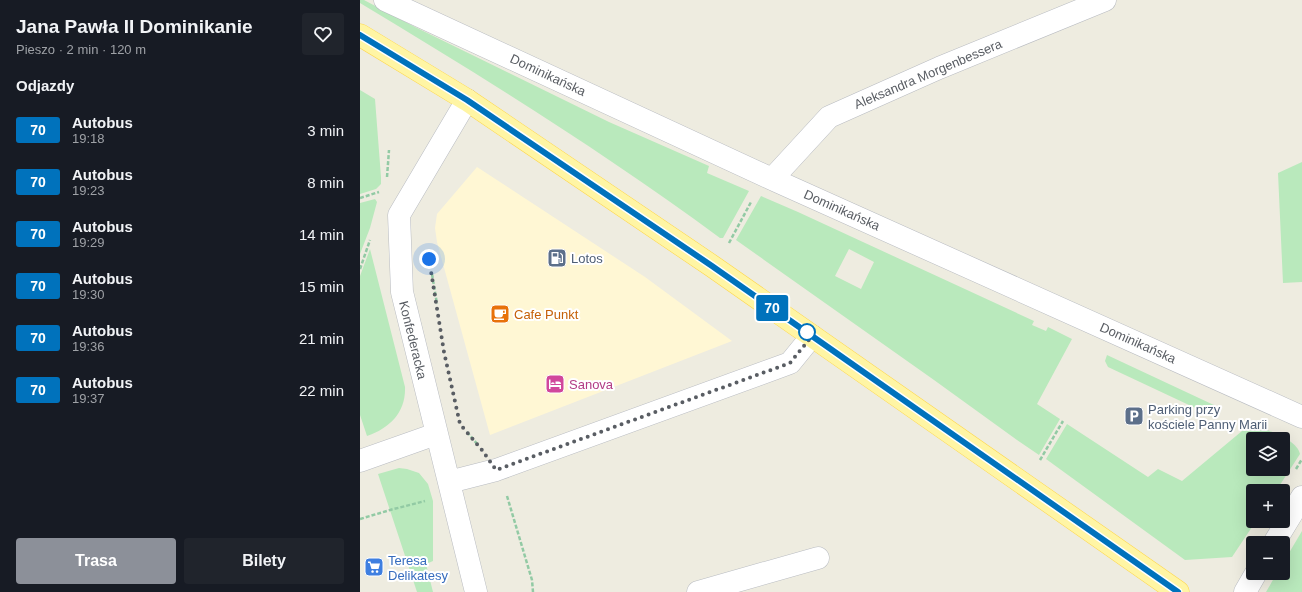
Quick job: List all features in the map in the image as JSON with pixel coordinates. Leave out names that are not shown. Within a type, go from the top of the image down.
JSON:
[{"type":"main road","points":[[360,35],[467,100],[812,336],[1178,592]]},
{"type":"street","name":"Dominikańska","points":[[385,0],[772,178],[1302,416]]},
{"type":"street","name":"Aleksandra Morgenbessera","points":[[772,178],[828,117],[939,68],[1105,0]]},
{"type":"street","name":"Konfederacka","points":[[467,100],[399,216],[402,292],[476,592]]},
{"type":"street","points":[[449,482],[496,470],[790,363],[812,336]]},
{"type":"street","points":[[360,461],[436,434]]},
{"type":"street","points":[[1278,536],[1302,497]]},
{"type":"street","points":[[698,592],[818,558]]},
{"type":"street","points":[[1245,592],[1252,580]]},
{"type":"path","points":[[387,183],[389,150]]},
{"type":"path","points":[[360,198],[380,192]]},
{"type":"path","points":[[729,242],[754,196]]},
{"type":"path","points":[[432,271],[437,308]]},
{"type":"path","points":[[1042,456],[1063,422]]},
{"type":"path","points":[[465,429],[496,470],[504,484],[532,580],[533,592]]},
{"type":"path","points":[[360,519],[426,501]]},
{"type":"shaded area","points":[[477,167],[645,277],[732,341],[490,435],[437,242],[435,228],[437,214]]},
{"type":"green space","points":[[360,0],[364,0],[415,27],[609,122],[709,166],[707,173],[749,191],[723,238],[720,238],[633,176],[543,116],[360,3]]},
{"type":"green space","points":[[360,90],[375,99],[381,184],[376,189],[360,194]]},
{"type":"green space","points":[[1302,162],[1302,282],[1283,283],[1278,173]]},
{"type":"green space","points":[[761,196],[1034,321],[1032,325],[1046,331],[1048,327],[1072,339],[1037,404],[1060,419],[1039,455],[1017,440],[736,240]],"holes":[[[849,249],[874,262],[861,289],[835,276]]]},
{"type":"green space","points":[[375,199],[377,202],[370,228],[360,254],[360,203]]},
{"type":"green space","points":[[370,249],[405,387],[405,396],[403,404],[395,418],[383,428],[367,436],[360,415],[360,276]]},
{"type":"green space","points":[[1107,355],[1216,406],[1212,411],[1206,413],[1108,367],[1105,361]]},
{"type":"green space","points":[[1067,424],[1148,477],[1158,469],[1182,481],[1252,424],[1273,432],[1246,432],[1246,476],[1286,476],[1281,484],[1246,484],[1246,528],[1251,528],[1232,557],[1185,560],[1046,459]]},
{"type":"green space","points":[[1290,442],[1298,449],[1300,454],[1290,469]]},
{"type":"green space","points":[[399,468],[419,473],[428,484],[433,501],[433,561],[426,564],[433,592],[417,592],[378,474]]},
{"type":"green space","points":[[1302,531],[1302,592],[1266,592],[1273,580],[1290,580],[1290,551]]},
{"type":"bus line","name":"70","points":[[360,35],[467,100],[712,266],[1178,592]]},
{"type":"place","name":"Lotos","points":[[557,258]]},
{"type":"place","name":"Cafe Punkt","points":[[500,314]]},
{"type":"place","name":"Sanova","points":[[555,384]]},
{"type":"place","name":"Parking przy kościele Panny Marii","points":[[1134,416]]},
{"type":"place","name":"Teresa Delikatesy","points":[[374,567]]},
{"type":"route","points":[[429,259],[444,352],[460,424],[482,450],[496,470],[790,363],[812,336],[807,332]]}]
